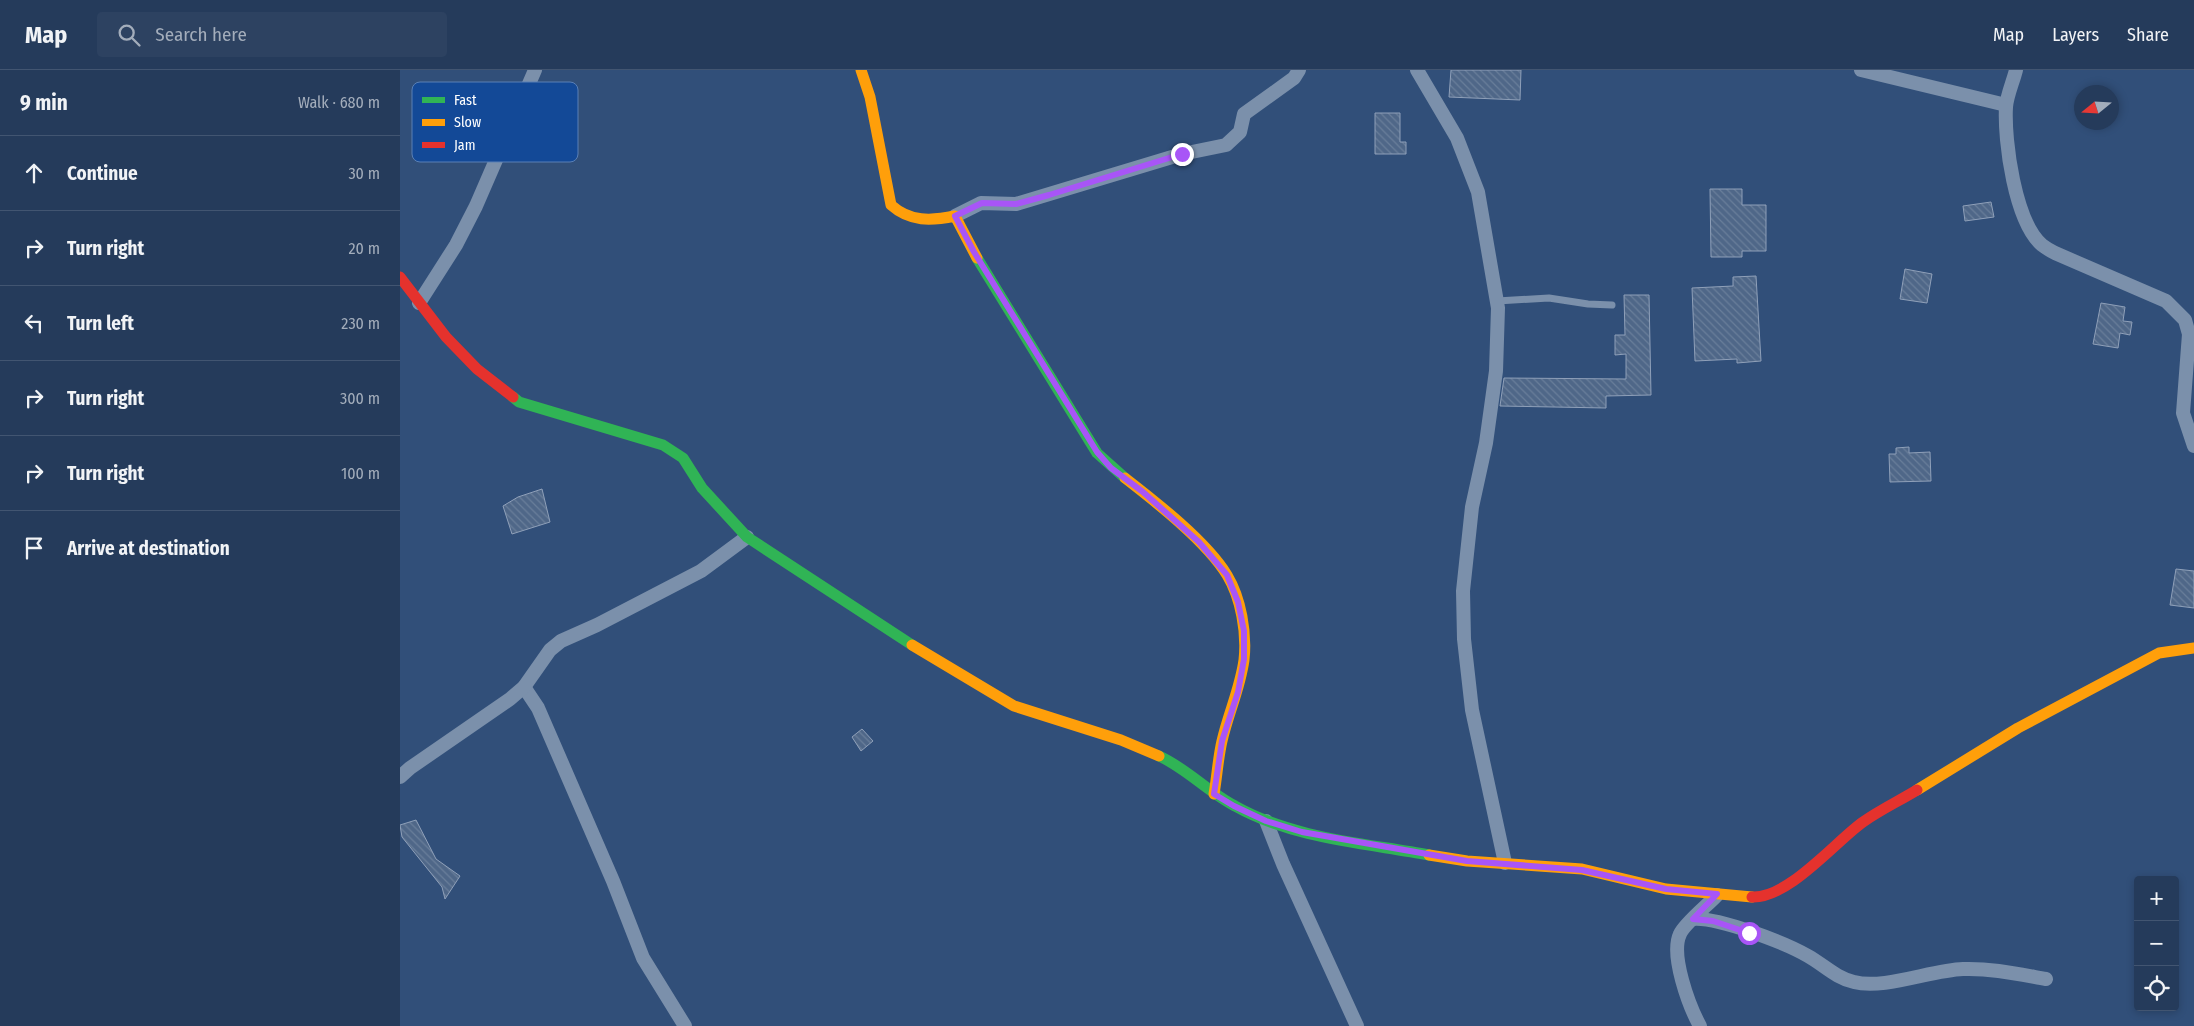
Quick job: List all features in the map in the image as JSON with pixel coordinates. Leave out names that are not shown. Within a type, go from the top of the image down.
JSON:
[{"type":"street","points":[[530,82],[535,70]]},
{"type":"street","points":[[861,70],[870,97],[891,204],[901,215],[914,220],[955,216],[982,203],[1024,202],[1182,154],[1226,145],[1240,132],[1244,114],[1294,78],[1299,70]]},
{"type":"street","points":[[1416,70],[1457,138],[1478,192],[1497,301],[1496,371],[1486,443],[1472,507],[1463,601],[1464,640],[1472,710],[1505,864]]},
{"type":"street","points":[[1861,70],[2006,105]]},
{"type":"street","points":[[2016,70],[2006,105],[2008,152],[2018,200],[2031,228],[2041,245],[2093,271],[2166,301],[2185,320],[2189,334],[2183,413],[2194,446]]},
{"type":"street","points":[[419,303],[456,245],[495,162]]},
{"type":"street","points":[[955,216],[974,252],[1097,452],[1111,468],[1143,492],[1199,542],[1227,575],[1238,602],[1244,631],[1244,659],[1238,692],[1222,741],[1214,794]]},
{"type":"street","points":[[400,278],[446,336],[476,368],[519,402],[663,445],[683,458],[702,488],[747,537],[874,622],[1014,706],[1121,740],[1162,757],[1234,806],[1266,821],[1302,832],[1467,861],[1582,870],[1666,889],[1756,897],[1786,886],[1822,859],[1862,823],[2018,728],[2159,654],[2194,648]]},
{"type":"street","points":[[400,777],[410,768],[510,699],[524,687],[550,650],[561,640],[597,625],[701,571],[747,537]]},
{"type":"street","points":[[524,687],[542,716],[613,881],[643,958],[685,1026]]},
{"type":"street","points":[[1266,821],[1283,864],[1357,1026]]},
{"type":"street","points":[[1700,1026],[1684,986],[1678,945],[1680,933],[1717,894]]},
{"type":"street","points":[[1693,919],[1713,921],[1785,943],[1810,957],[1835,975],[1856,983],[1893,982],[1962,969],[1994,970],[2046,979]]},
{"type":"lane","points":[[1497,301],[1549,298],[1588,304],[1612,305]]},
{"type":"building","points":[[1451,70],[1521,70],[1520,100],[1449,97]]},
{"type":"building","points":[[1375,113],[1400,113],[1400,142],[1406,142],[1406,154],[1375,154]]},
{"type":"building","points":[[1710,189],[1742,189],[1742,205],[1766,205],[1766,251],[1742,251],[1742,257],[1711,257]]},
{"type":"building","points":[[1991,202],[1994,217],[1965,221],[1963,206]]},
{"type":"building","points":[[1905,269],[1932,274],[1927,303],[1900,299]]},
{"type":"building","points":[[1756,276],[1761,361],[1737,363],[1737,359],[1695,361],[1692,288],[1733,286],[1733,277]]},
{"type":"building","points":[[1624,295],[1649,295],[1651,395],[1606,396],[1606,408],[1500,406],[1504,378],[1626,379],[1626,354],[1615,355],[1615,335],[1625,335]]},
{"type":"building","points":[[2101,303],[2125,307],[2123,321],[2132,322],[2130,335],[2120,333],[2118,348],[2093,344]]},
{"type":"building","points":[[1909,447],[1909,453],[1930,452],[1931,481],[1890,482],[1889,454],[1896,454],[1896,448]]},
{"type":"building","points":[[542,489],[550,522],[512,534],[503,506],[518,497]]},
{"type":"building","points":[[2176,569],[2194,571],[2194,608],[2170,605]]},
{"type":"building","points":[[862,729],[873,741],[861,751],[852,737]]},
{"type":"building","points":[[416,820],[436,859],[460,876],[445,899],[442,887],[402,837],[400,825]]},
{"type":"traffic: fast","points":[[977,258],[1097,453],[1125,478]]},
{"type":"traffic: fast","points":[[513,397],[519,402],[663,445],[683,458],[702,488],[747,537],[912,645]]},
{"type":"traffic: fast","points":[[1159,756],[1235,806],[1281,826],[1355,843],[1429,855]]},
{"type":"traffic: slow","points":[[861,70],[870,97],[891,205],[906,215],[921,219],[955,216],[977,258]]},
{"type":"traffic: slow","points":[[1125,478],[1180,523],[1207,549],[1227,575],[1236,594],[1244,627],[1244,660],[1240,681],[1219,754],[1214,794]]},
{"type":"traffic: slow","points":[[912,645],[1014,706],[1121,740],[1159,756]]},
{"type":"traffic: slow","points":[[1917,790],[2018,728],[2159,653],[2194,648]]},
{"type":"traffic: slow","points":[[1429,855],[1467,861],[1582,869],[1666,889],[1752,897]]},
{"type":"traffic: jam","points":[[400,277],[446,337],[477,369],[513,397]]},
{"type":"traffic: jam","points":[[1752,897],[1766,895],[1781,889],[1811,867],[1863,822],[1917,790]]},
{"type":"route","points":[[1182,154],[1016,204],[982,203],[955,216],[974,252],[1097,452],[1111,468],[1143,492],[1199,542],[1227,575],[1238,602],[1244,631],[1244,659],[1238,692],[1222,741],[1214,794],[1266,821],[1302,832],[1467,861],[1582,870],[1618,880],[1666,889],[1717,894],[1693,919],[1702,918],[1749,933]]}]
